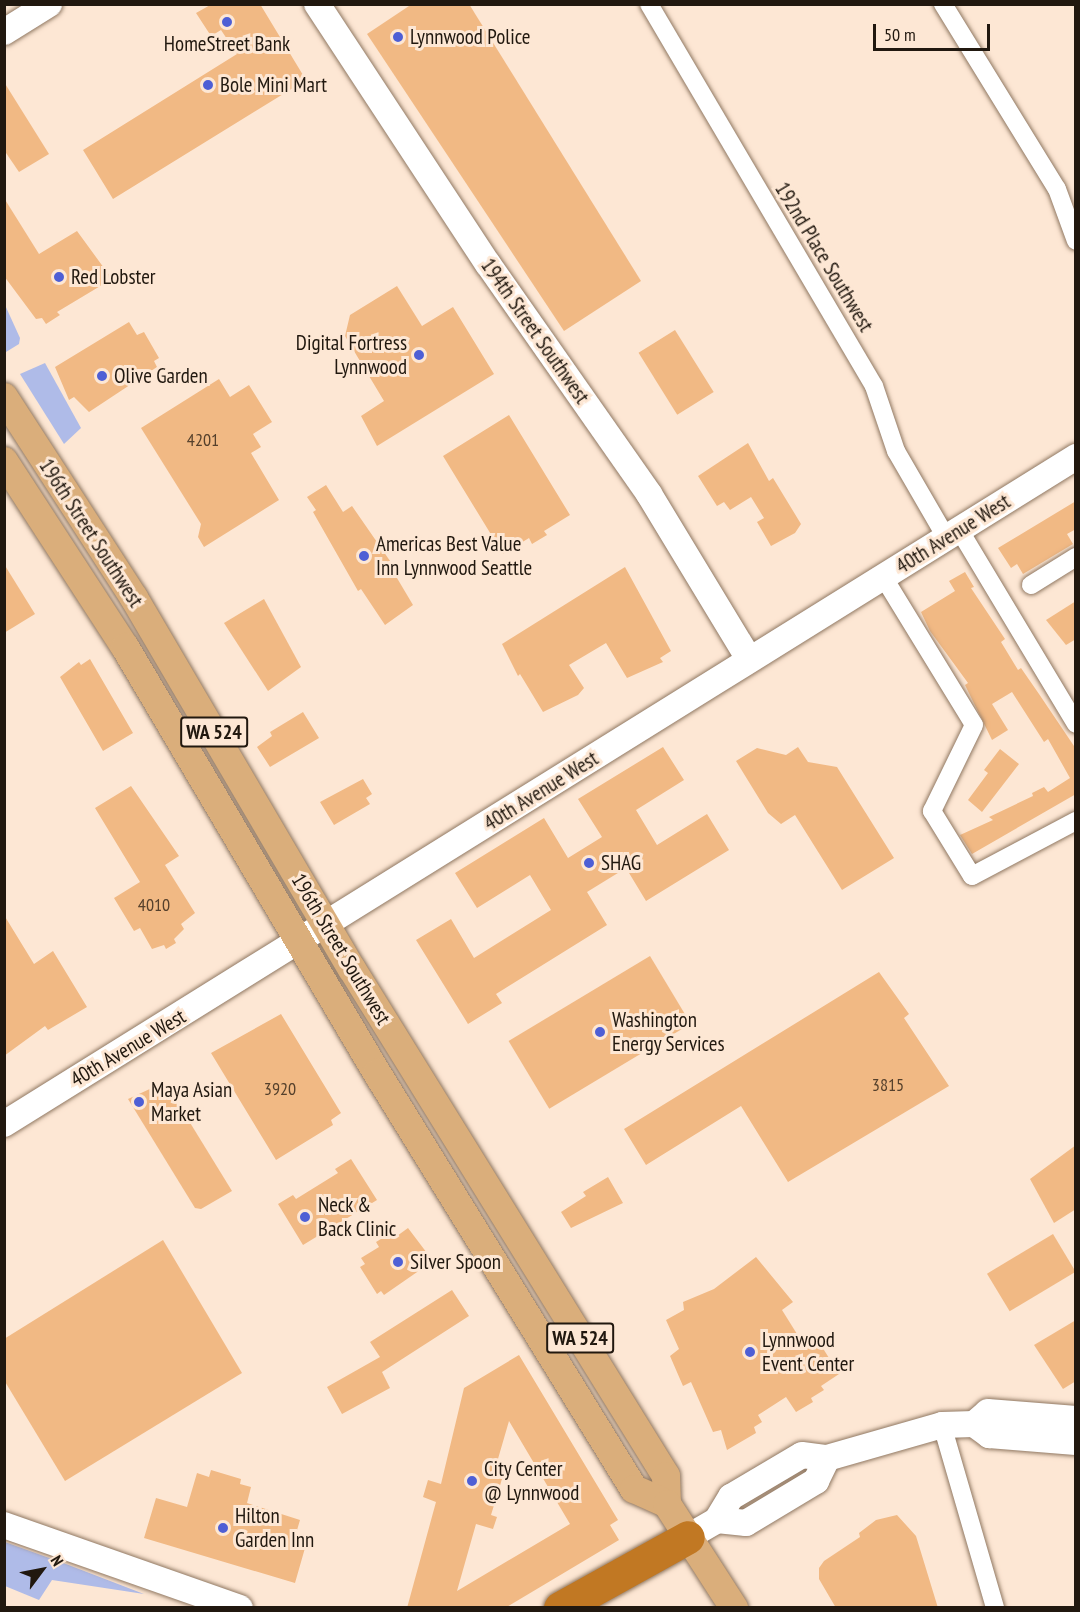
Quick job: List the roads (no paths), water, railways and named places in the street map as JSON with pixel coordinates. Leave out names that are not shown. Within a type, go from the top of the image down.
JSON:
[{"type":"highway","points":[[560,1608],[688,1537]]},
{"type":"main road","name":"196th Street Southwest","points":[[4,396],[139,607],[327,926],[666,1476],[667,1504],[734,1608]]},
{"type":"main road","name":"196th Street Southwest","points":[[4,461],[125,647],[300,943],[634,1489],[667,1504]]},
{"type":"street","points":[[4,32],[49,4]]},
{"type":"street","name":"194th Street Southwest","points":[[316,4],[488,264],[649,494],[749,659]]},
{"type":"street","name":"192nd Place Southwest","points":[[649,4],[874,386],[896,451],[954,535],[1076,724]]},
{"type":"street","points":[[943,4],[1057,189],[1076,241]]},
{"type":"street","name":"40th Avenue West","points":[[4,1124],[300,943],[749,659],[954,535],[1076,457]]},
{"type":"street","points":[[1031,585],[1076,556]]},
{"type":"street","points":[[884,578],[974,724],[933,811],[972,876],[1076,821]]},
{"type":"street","points":[[974,1424],[988,1412],[1076,1419]]},
{"type":"street","points":[[688,1537],[717,1520],[731,1497],[802,1455],[827,1458],[942,1425],[974,1424],[989,1435],[1076,1442]]},
{"type":"street","points":[[942,1425],[995,1608]]},
{"type":"street","points":[[4,1525],[240,1608]]},
{"type":"place","name":"HomeStreet Bank","points":[[227,22]]},
{"type":"place","name":"Lynnwood Police","points":[[398,37]]},
{"type":"place","name":"Bole Mini Mart","points":[[208,85]]},
{"type":"place","name":"Red Lobster","points":[[59,277]]},
{"type":"place","name":"Digital Fortress Lynnwood","points":[[419,355]]},
{"type":"place","name":"Olive Garden","points":[[102,376]]},
{"type":"place","name":"Americas Best Value Inn Lynnwood Seattle","points":[[364,556]]},
{"type":"place","name":"SHAG","points":[[589,863]]},
{"type":"place","name":"Washington Energy Services","points":[[600,1032]]},
{"type":"place","name":"Maya Asian Market","points":[[139,1102]]},
{"type":"place","name":"Neck & Back Clinic","points":[[305,1217]]},
{"type":"place","name":"Silver Spoon","points":[[398,1262]]},
{"type":"place","name":"Lynnwood Event Center","points":[[750,1352]]},
{"type":"place","name":"City Center @ Lynnwood","points":[[472,1481]]},
{"type":"place","name":"Hilton Garden Inn","points":[[223,1528]]}]
